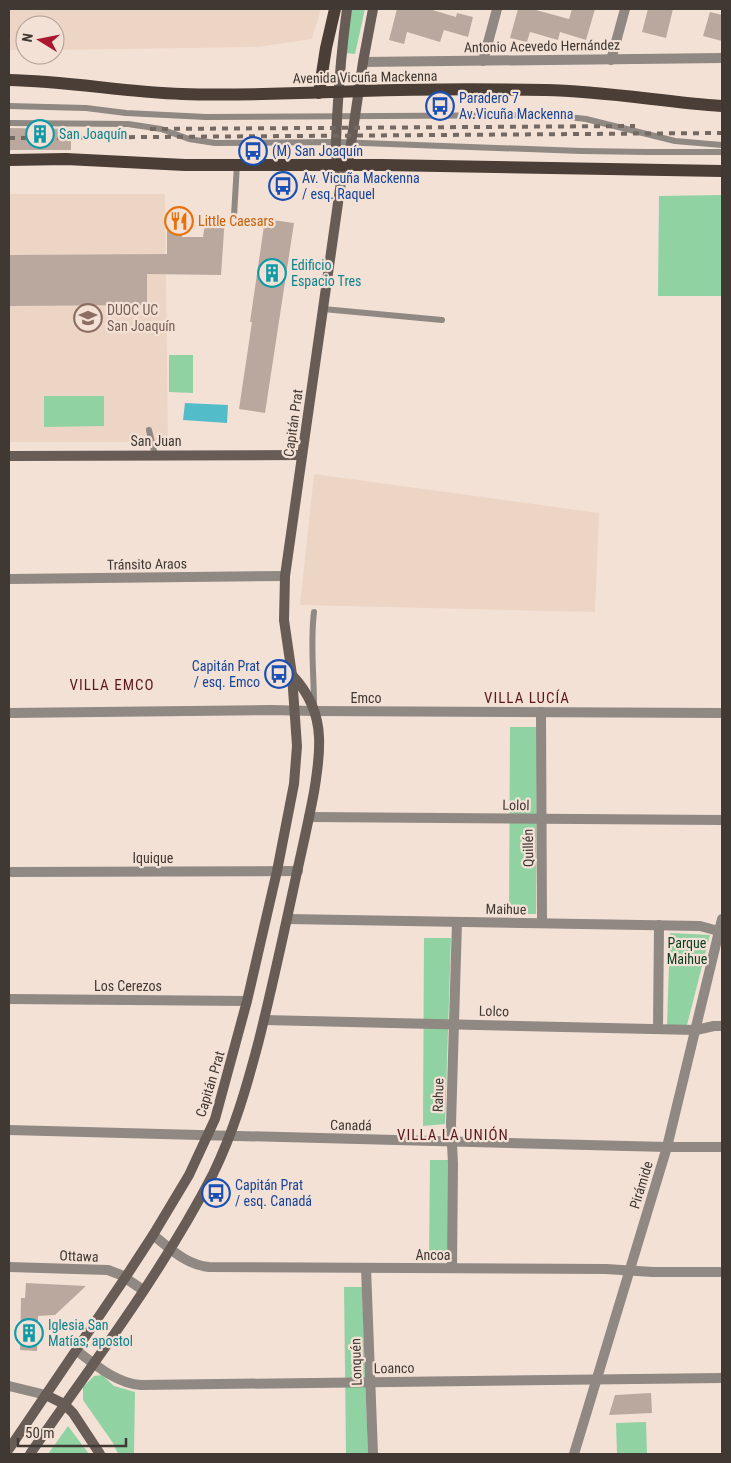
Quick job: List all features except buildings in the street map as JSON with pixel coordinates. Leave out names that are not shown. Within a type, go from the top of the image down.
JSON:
[{"type":"main road","points":[[319,93],[326,48],[335,9]]},
{"type":"main road","name":"Avenida Vicuña Mackenna","points":[[9,80],[181,94],[562,90],[722,106]]},
{"type":"main road","points":[[9,160],[66,159],[185,165],[237,164],[342,168],[722,171]]},
{"type":"street","points":[[342,168],[336,142],[341,50],[346,9]]},
{"type":"street","points":[[342,168],[352,142],[358,91],[373,9]]},
{"type":"street","points":[[483,61],[497,9]]},
{"type":"street","points":[[611,60],[625,9]]},
{"type":"street","name":"Antonio Acevedo Hernández","points":[[363,62],[722,58]]},
{"type":"street","name":"Capitán Prat","points":[[9,1449],[125,1278],[189,1176],[208,1135],[223,1090],[247,1001],[277,871],[294,784],[297,746],[292,675],[284,620],[285,576],[342,168]]},
{"type":"street","name":"San Juan","points":[[9,456],[302,455]]},
{"type":"street","name":"Tránsito Araos","points":[[9,579],[285,576]]},
{"type":"street","name":"Capitán Prat","points":[[30,1454],[170,1248],[212,1175],[230,1136],[246,1090],[288,919],[309,817],[319,749],[318,725],[314,711],[303,687],[292,675]]},
{"type":"street","name":"Emco","points":[[9,713],[270,710],[722,713]]},
{"type":"street","name":"Quillén","points":[[541,712],[542,923]]},
{"type":"street","name":"Lolol","points":[[309,817],[722,820]]},
{"type":"street","name":"Iquique","points":[[9,872],[298,871]]},
{"type":"street","name":"Maihue","points":[[288,919],[702,926],[721,932]]},
{"type":"street","name":"Pirámide","points":[[574,1454],[667,1147],[721,932],[722,920]]},
{"type":"street","name":"Rahue","points":[[452,1268],[451,1124],[457,922]]},
{"type":"street","points":[[658,1029],[659,925]]},
{"type":"street","name":"Los Cerezos","points":[[9,999],[247,1001]]},
{"type":"street","name":"Lolco","points":[[264,1020],[696,1030],[722,1026]]},
{"type":"street","name":"Canadá","points":[[9,1130],[722,1147]]},
{"type":"street","name":"Ancoa","points":[[153,1235],[189,1262],[203,1266],[722,1272]]},
{"type":"street","name":"Ottawa","points":[[9,1267],[108,1270],[121,1275],[143,1290]]},
{"type":"street","name":"Lonquén","points":[[366,1268],[373,1454]]},
{"type":"street","name":"Loanco","points":[[76,1350],[93,1363],[136,1385],[722,1378]]},
{"type":"street","points":[[9,1386],[46,1395],[64,1404],[78,1418],[100,1454]]},
{"type":"lane","points":[[9,106],[86,108],[126,113],[206,117],[550,115],[586,119],[675,141],[722,145]]},
{"type":"lane","points":[[9,123],[128,124],[161,129],[189,139],[215,143],[352,142],[590,151],[722,152]]},
{"type":"lane","points":[[234,216],[237,164]]},
{"type":"lane","points":[[323,309],[442,320]]},
{"type":"lane","points":[[149,430],[155,455]]},
{"type":"lane","name":"Capitán Prat","points":[[314,612],[312,647],[314,711]]},
{"type":"shaded area","points":[[9,9],[321,9],[312,39],[257,47],[65,50],[65,15],[15,15],[15,50],[9,50]]},
{"type":"shaded area","name":"DUOC UC San Joaquín","points":[[9,194],[165,194],[168,442],[9,442]]},
{"type":"shaded area","points":[[314,474],[599,513],[595,612],[300,605]]},
{"type":"green space","points":[[351,9],[365,9],[355,54],[346,53]]},
{"type":"green space","points":[[722,195],[722,296],[658,296],[659,196]]},
{"type":"green space","points":[[169,355],[193,355],[193,393],[169,392]]},
{"type":"green space","points":[[44,396],[104,396],[104,426],[44,427]]},
{"type":"green space","points":[[510,727],[537,727],[536,914],[509,914]]},
{"type":"green space","name":"Parque Maihue","points":[[670,933],[710,935],[687,1025],[667,1025]]},
{"type":"green space","points":[[424,938],[451,938],[445,1124],[423,1126]]},
{"type":"green space","points":[[430,1160],[448,1160],[448,1261],[429,1260]]},
{"type":"green space","points":[[344,1287],[362,1287],[368,1454],[346,1454]]},
{"type":"green space","points":[[102,1375],[114,1386],[135,1392],[134,1454],[118,1454],[113,1443],[83,1400],[83,1387],[94,1376]]},
{"type":"green space","points":[[646,1422],[647,1454],[617,1454],[616,1423]]},
{"type":"green space","points":[[68,1426],[89,1454],[48,1454]]},
{"type":"water","points":[[185,403],[228,405],[227,423],[183,420]]},
{"type":"railway","points":[[150,129],[635,126]]},
{"type":"railway","points":[[9,138],[722,133]]},
{"type":"place","name":"Paradero 7 Av.Vicuña Mackenna","points":[[440,106]]},
{"type":"place","name":"San Joaquín","points":[[40,134]]},
{"type":"place","name":"(M) San Joaquín","points":[[253,151]]},
{"type":"place","name":"Av. Vicuña Mackenna / esq. Raquel","points":[[283,186]]},
{"type":"place","name":"Little Caesars","points":[[179,221]]},
{"type":"place","name":"Edificio Espacio Tres","points":[[272,273]]},
{"type":"place","name":"DUOC UC San Joaquín","points":[[88,318]]},
{"type":"place","name":"Capitán Prat / esq. Emco","points":[[279,674]]},
{"type":"place","name":"Capitán Prat / esq. Canadá","points":[[216,1193]]},
{"type":"place","name":"Iglesia San Matías, apostol","points":[[29,1333]]},
{"type":"district","name":"VILLA EMCO","points":[[112,685]]},
{"type":"district","name":"VILLA LUCÍA","points":[[527,698]]},
{"type":"district","name":"VILLA LA UNIÓN","points":[[453,1135]]}]
